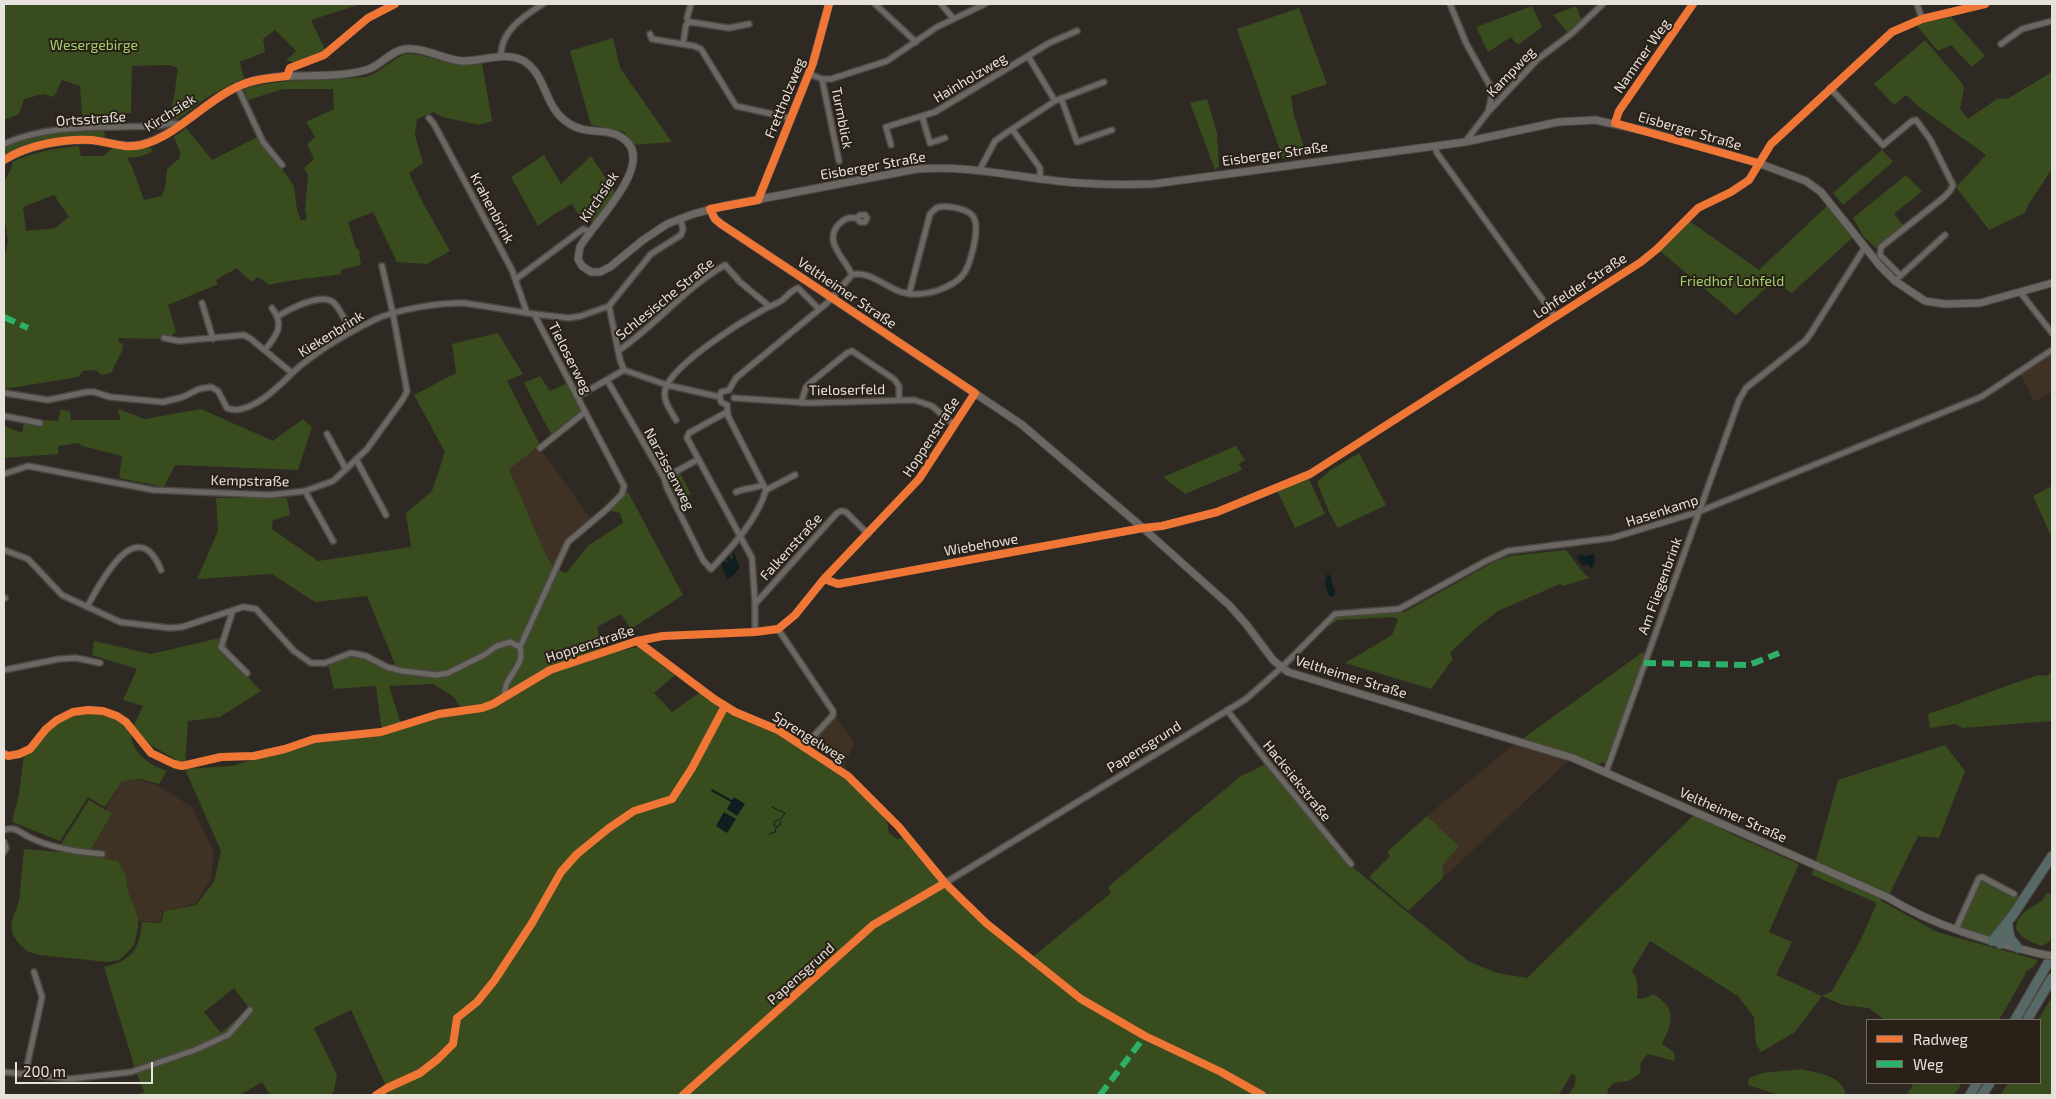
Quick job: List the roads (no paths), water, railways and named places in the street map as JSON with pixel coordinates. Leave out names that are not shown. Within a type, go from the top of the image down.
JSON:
[{"type":"highway","points":[[1996,942],[2052,856]]},
{"type":"highway","points":[[1996,942],[2008,927],[2013,915]]},
{"type":"highway","points":[[2008,927],[2010,938],[2018,948]]},
{"type":"highway","points":[[2016,1019],[2052,956]]},
{"type":"highway","points":[[2028,1019],[2052,978]]},
{"type":"highway","points":[[1970,1095],[1976,1084]]},
{"type":"highway","points":[[1982,1095],[1989,1084]]},
{"type":"main road","name":"Kirchsiek","points":[[4,160],[23,151],[64,142],[90,140],[125,146],[142,145],[180,124],[237,86],[256,80],[287,76],[348,73],[366,70],[394,53],[408,49],[462,60],[502,57],[523,61],[534,70],[553,107],[570,124],[586,131],[619,136],[629,144],[632,159],[628,179],[580,247],[578,259],[584,269],[595,273],[610,267],[656,231],[680,218],[710,209]]},
{"type":"main road","name":"Eisberger Straße","points":[[710,209],[917,170],[940,168],[1106,186],[1153,184],[1465,142],[1558,122],[1595,120],[1615,123],[1758,163],[1806,181],[1821,192],[1864,247],[1925,301],[1945,304],[1980,303],[2052,283]]},
{"type":"main road","name":"Veltheimer Straße","points":[[710,209],[715,219],[721,224],[1021,424],[1143,528],[1237,612],[1281,668],[1298,675],[1573,758],[1887,897],[1927,919],[1996,942],[2052,956]]},
{"type":"street","points":[[287,76],[290,68],[324,55],[368,18],[395,4]]},
{"type":"street","points":[[502,57],[501,48],[513,25],[543,4]]},
{"type":"street","points":[[689,23],[687,18],[691,4]]},
{"type":"street","name":"Frettholzweg","points":[[758,200],[809,74],[830,4]]},
{"type":"street","points":[[875,4],[916,42]]},
{"type":"street","points":[[941,4],[953,18]]},
{"type":"street","points":[[809,74],[822,79],[832,79],[887,61],[953,18],[985,4]]},
{"type":"street","points":[[1450,4],[1466,43],[1490,86],[1492,95],[1488,112]]},
{"type":"street","name":"Kampweg","points":[[1465,142],[1488,112],[1538,59],[1571,34],[1603,4]]},
{"type":"street","name":"Nammer Weg","points":[[1615,123],[1619,111],[1693,4]]},
{"type":"street","points":[[1917,4],[1922,19]]},
{"type":"street","name":"Lohfelder Straße","points":[[1143,528],[1162,526],[1217,512],[1310,474],[1555,317],[1657,249],[1698,208],[1731,192],[1749,180],[1771,144],[1892,32],[1922,19],[1985,4]]},
{"type":"street","points":[[2001,44],[2022,29],[2052,21]]},
{"type":"street","points":[[689,23],[729,28],[749,24]]},
{"type":"street","points":[[683,44],[685,28],[689,23]]},
{"type":"street","name":"Hainholzweg","points":[[891,145],[886,127],[935,112],[1028,56],[1077,30]]},
{"type":"street","points":[[650,34],[652,39],[701,49],[736,106],[790,118]]},
{"type":"street","name":"Hainholzweg","points":[[1028,56],[1058,100],[1077,142],[1112,130]]},
{"type":"street","name":"Turmblick","points":[[822,79],[839,161]]},
{"type":"street","points":[[979,171],[995,141],[1058,100],[1104,82]]},
{"type":"street","points":[[237,86],[263,142],[282,165]]},
{"type":"street","points":[[1830,88],[1883,145],[1916,120],[1930,139],[1953,185],[1943,198],[1881,247],[1880,254],[1898,278],[1945,235]]},
{"type":"street","name":"Hainholzweg","points":[[922,116],[930,143],[946,138]]},
{"type":"street","name":"Krahenbrink","points":[[429,118],[503,252],[516,279],[527,313]]},
{"type":"street","name":"Ortsstraße","points":[[4,144],[25,137],[58,131],[180,124]]},
{"type":"street","points":[[1012,129],[1040,168],[1040,179]]},
{"type":"street","points":[[1435,146],[1437,153],[1555,317]]},
{"type":"street","points":[[726,405],[721,402],[722,392],[729,390],[736,378],[819,310],[852,275],[863,274],[895,290],[909,294],[919,295],[934,292],[961,277],[970,261],[975,226],[975,220],[970,213],[943,207],[934,209],[930,214],[909,294]]},
{"type":"street","points":[[852,275],[846,261],[836,251],[833,234],[840,222],[848,217],[857,218]]},
{"type":"street","points":[[624,370],[618,351],[609,306],[651,254],[681,235],[683,230],[680,218]]},
{"type":"street","points":[[516,279],[583,229],[590,232]]},
{"type":"street","name":"Am Fliegenbrink","points":[[1606,772],[1738,400],[1746,388],[1805,341],[1864,247]]},
{"type":"street","name":"Schlesische Straße","points":[[618,351],[641,334],[695,286],[725,265],[740,282],[769,306]]},
{"type":"street","name":"Kempstraße","points":[[4,474],[28,466],[153,490],[270,495],[305,491],[332,481],[367,449],[404,399],[407,391],[382,266]]},
{"type":"street","points":[[676,420],[664,399],[666,385],[704,349],[745,320],[782,300],[794,289],[798,288],[819,310]]},
{"type":"street","points":[[2020,292],[2052,333]]},
{"type":"street","points":[[278,316],[296,305],[324,299],[332,301],[338,307],[351,332]]},
{"type":"street","name":"Kiekenbrink","points":[[4,393],[48,400],[94,392],[110,397],[163,402],[183,396],[199,388],[211,387],[218,391],[227,408],[234,411],[262,400],[292,373],[334,342],[376,319],[393,314],[429,306],[464,302],[569,318],[609,306]]},
{"type":"street","points":[[202,303],[213,339]]},
{"type":"street","points":[[265,350],[277,334],[278,316],[272,308]]},
{"type":"street","name":"Tieloserweg","points":[[520,647],[568,542],[622,494],[624,486],[534,314]]},
{"type":"street","points":[[164,338],[179,341],[244,335],[292,373]]},
{"type":"street","name":"Hasenkamp","points":[[1281,668],[1335,614],[1399,609],[1486,561],[1508,551],[1612,538],[1698,512],[1982,397],[2052,350]]},
{"type":"street","points":[[801,403],[806,387],[847,353],[852,352],[894,379],[899,386],[899,400]]},
{"type":"street","points":[[624,370],[666,385],[720,397]]},
{"type":"street","points":[[577,397],[624,370]]},
{"type":"street","name":"Narzissenweg","points":[[607,380],[664,478],[667,488],[703,560],[710,569],[740,536]]},
{"type":"street","points":[[726,405],[733,402],[734,398],[733,393],[729,390]]},
{"type":"street","name":"Hoppenstraße","points":[[4,754],[8,756],[19,754],[30,749],[46,729],[57,720],[74,712],[103,710],[126,722],[151,753],[163,760],[182,766],[221,757],[254,756],[285,749],[314,739],[382,732],[439,714],[482,708],[550,670],[637,641],[676,635],[755,632],[778,629],[795,615],[824,579],[919,479],[975,393]]},
{"type":"street","name":"Tieloserfeld","points":[[734,398],[801,403],[899,400],[923,402],[954,424]]},
{"type":"street","points":[[726,405],[726,412],[766,490]]},
{"type":"street","name":"Tieloserweg","points":[[540,448],[585,412]]},
{"type":"street","points":[[726,412],[688,434],[687,441],[740,536],[761,506],[766,490],[795,475]]},
{"type":"street","points":[[4,416],[40,423]]},
{"type":"street","points":[[327,434],[346,469]]},
{"type":"street","points":[[356,459],[386,515]]},
{"type":"street","points":[[664,478],[697,460]]},
{"type":"street","points":[[736,492],[743,489],[753,489],[762,484]]},
{"type":"street","points":[[305,491],[333,541]]},
{"type":"street","name":"Falkenstraße","points":[[754,604],[837,513],[841,511],[846,512],[868,534]]},
{"type":"street","name":"Wiebehowe","points":[[824,579],[838,584],[1143,528]]},
{"type":"street","name":"Falkenstraße","points":[[740,536],[752,558],[755,632]]},
{"type":"street","points":[[87,607],[104,576],[114,563],[130,550],[139,547],[149,552],[157,560],[161,570]]},
{"type":"street","points":[[4,550],[28,559],[62,595],[120,622],[168,628],[182,626],[243,607],[256,609],[294,651],[311,663],[326,663],[351,653],[366,656],[387,667],[402,671],[437,675],[448,673],[484,655],[497,646],[510,642],[520,647],[522,655],[520,664],[506,682],[504,697]]},
{"type":"street","points":[[233,610],[221,647],[247,673]]},
{"type":"street","points":[[778,629],[833,711],[833,715],[804,747]]},
{"type":"street","name":"Sprengelweg","points":[[637,641],[735,712],[768,725],[848,776],[899,826],[945,883]]},
{"type":"street","points":[[4,670],[59,659],[76,658],[100,663]]},
{"type":"street","name":"Papensgrund","points":[[683,1095],[872,925],[945,883],[1246,699],[1281,668]]},
{"type":"street","name":"Hacksiekstraße","points":[[1227,710],[1351,864]]},
{"type":"street","points":[[4,830],[16,829],[38,841],[85,853],[102,854]]},
{"type":"street","points":[[4,842],[6,848],[4,852]]},
{"type":"street","points":[[1956,929],[1979,878],[1982,877],[2014,894]]},
{"type":"street","points":[[25,1075],[42,997],[34,972]]},
{"type":"street","points":[[4,1072],[70,1079],[131,1072],[195,1050],[228,1035],[250,1010]]},
{"type":"waterway","points":[[772,807],[785,813],[782,818],[774,822],[774,825],[777,827]]},
{"type":"waterway","points":[[777,827],[781,824],[780,821]]},
{"type":"waterway","points":[[769,834],[775,832],[776,828]]},
{"type":"park label","name":"Wesergebirge","points":[[94,45]]},
{"type":"park label","name":"Friedhof Lohfeld","points":[[1732,281]]}]
